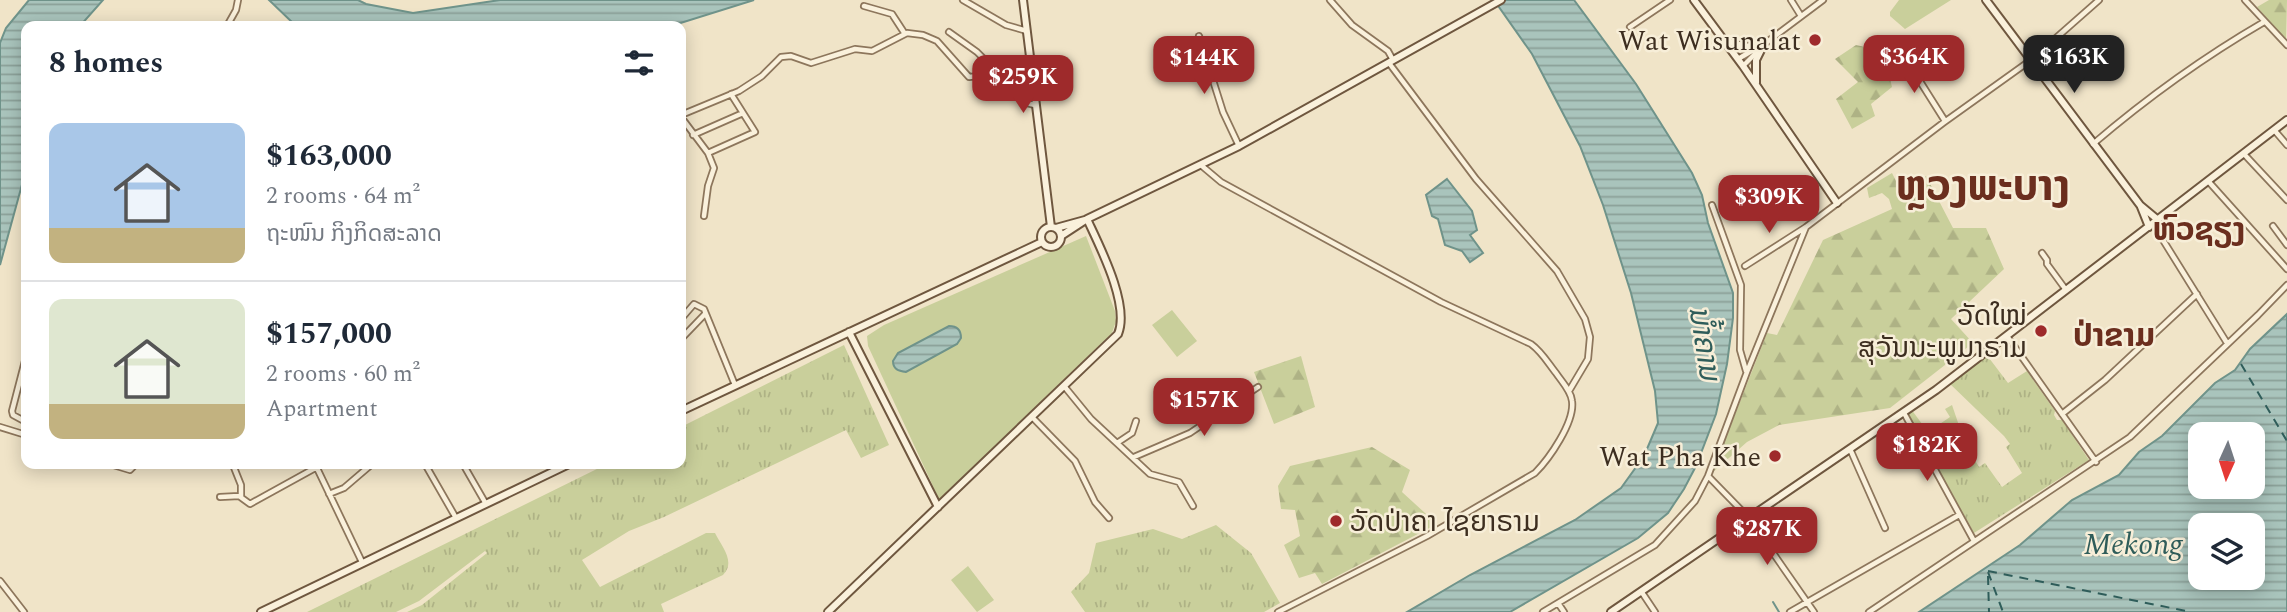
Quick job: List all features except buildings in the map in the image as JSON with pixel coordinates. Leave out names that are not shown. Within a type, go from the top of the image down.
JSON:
[{"type":"street","points":[[230,21],[238,0]]},
{"type":"street","points":[[963,0],[1006,24],[1027,30]]},
{"type":"street","points":[[1023,0],[1053,227],[1061,236]]},
{"type":"street","points":[[1330,0],[1352,25],[1388,51],[1391,61],[1468,168],[1557,271],[1585,319],[1590,337],[1588,359],[1569,391]]},
{"type":"street","points":[[1090,218],[1053,227],[1041,233],[1042,242],[1049,247],[1055,246],[1060,242],[1061,236],[1090,218],[1202,166],[1501,0]]},
{"type":"street","points":[[1630,27],[1670,0]]},
{"type":"street","points":[[1694,0],[1738,58],[1837,203]]},
{"type":"street","points":[[1791,0],[1801,16]]},
{"type":"street","points":[[1738,58],[1764,44],[1823,0]]},
{"type":"street","points":[[1986,0],[2140,205],[2227,343]]},
{"type":"street","points":[[1745,265],[1806,227],[1945,121],[2031,60],[2099,0]]},
{"type":"street","points":[[2245,0],[2287,45]]},
{"type":"street","points":[[864,6],[892,13],[905,34]]},
{"type":"street","points":[[2093,144],[2158,91],[2213,52],[2264,22]]},
{"type":"street","points":[[949,32],[977,52],[1027,103],[1035,105]]},
{"type":"street","points":[[686,114],[731,94],[762,75],[781,57],[791,56],[811,63],[855,50],[872,51],[905,34],[923,35],[937,41],[969,77],[999,74]]},
{"type":"street","points":[[1199,36],[1223,112],[1239,146]]},
{"type":"street","points":[[1723,39],[1746,47],[1764,44]]},
{"type":"street","points":[[1743,66],[1764,44]]},
{"type":"street","points":[[1756,85],[1756,63],[1764,44]]},
{"type":"street","points":[[1903,56],[1945,121]]},
{"type":"street","points":[[708,153],[755,132],[731,94]]},
{"type":"street","points":[[693,135],[743,113]]},
{"type":"street","points":[[2277,128],[2287,114]]},
{"type":"street","points":[[1611,612],[1904,414],[2287,120]]},
{"type":"street","points":[[686,124],[708,153],[714,168],[708,186],[704,216]]},
{"type":"street","points":[[2277,128],[2287,145]]},
{"type":"street","points":[[2244,155],[2287,200]]},
{"type":"street","points":[[1202,166],[1221,182],[1430,296],[1531,344],[1542,353],[1569,391],[1573,404],[1564,431],[1544,464],[1535,473],[1427,536],[1278,612]]},
{"type":"street","points":[[2209,182],[2287,269]]},
{"type":"street","points":[[1712,205],[1741,285],[1740,350],[1742,364],[1747,372]]},
{"type":"street","points":[[2140,205],[2153,224]]},
{"type":"street","points":[[828,612],[1118,334],[1121,328],[1120,303],[1090,218]]},
{"type":"street","points":[[2273,226],[2287,245]]},
{"type":"street","points":[[1543,612],[1655,545],[1695,501],[1708,476],[1806,227]]},
{"type":"street","points":[[686,409],[1042,242]]},
{"type":"street","points":[[2042,253],[2066,290]]},
{"type":"street","points":[[1869,612],[2130,437],[2287,285]]},
{"type":"street","points":[[2062,414],[2105,380],[2197,294]]},
{"type":"street","points":[[686,313],[694,304],[704,309],[734,385]]},
{"type":"street","points":[[686,334],[705,314]]},
{"type":"street","points":[[849,332],[938,507]]},
{"type":"street","points":[[2007,336],[2096,462]]},
{"type":"street","points":[[21,382],[12,411],[13,415],[21,419]]},
{"type":"street","points":[[1064,386],[1091,419],[1150,474],[1179,482],[1193,506]]},
{"type":"street","points":[[1134,457],[1190,432],[1258,387]]},
{"type":"street","points":[[1904,414],[1974,541]]},
{"type":"street","points":[[1032,417],[1075,461],[1095,502],[1109,518]]},
{"type":"street","points":[[1118,443],[1132,433],[1136,421]]},
{"type":"street","points":[[0,427],[21,433]]},
{"type":"street","points":[[1850,449],[1885,528]]},
{"type":"street","points":[[235,469],[242,485],[242,497]]},
{"type":"street","points":[[220,497],[235,495],[252,503],[309,469]]},
{"type":"street","points":[[318,469],[362,562]]},
{"type":"street","points":[[329,494],[344,488],[366,469]]},
{"type":"street","points":[[428,469],[456,519]]},
{"type":"street","points":[[466,469],[486,504]]},
{"type":"street","points":[[261,612],[559,469]]},
{"type":"street","points":[[1708,476],[1748,517],[1814,612]]},
{"type":"street","points":[[1790,612],[1959,515]]},
{"type":"street","points":[[0,581],[24,612]]},
{"type":"street","points":[[1641,591],[1655,612]]},
{"type":"street","points":[[1558,603],[1564,612]]},
{"type":"green space","points":[[1899,0],[1951,0],[1905,29],[1890,16]]},
{"type":"green space","points":[[2269,0],[2287,0],[2286,40],[2257,7]]},
{"type":"green space","points":[[1856,45],[1883,51],[1892,87],[1871,104],[1875,116],[1852,129],[1836,99],[1858,82],[1835,59]]},
{"type":"green space","points":[[1892,173],[1901,191],[1926,176],[1953,228],[1986,228],[2004,269],[1951,319],[1973,343],[1890,408],[1779,425],[1747,442],[1712,473],[1767,333],[1777,335],[1823,240],[1892,209],[1889,199],[1882,193],[1869,198],[1867,188]]},
{"type":"green space","points":[[1086,236],[1115,311],[1116,321],[1112,333],[939,499],[868,346],[867,336],[884,325]]},
{"type":"green space","points":[[1172,310],[1197,341],[1177,357],[1152,325]]},
{"type":"green space","points":[[844,345],[889,445],[861,458],[846,430],[629,531],[582,560],[600,587],[706,533],[715,533],[728,560],[727,570],[723,575],[661,604],[664,612],[407,612],[422,605],[487,553],[485,551],[419,601],[396,612],[307,612],[597,469],[686,469],[686,424]]},
{"type":"green space","points":[[1986,354],[2008,383],[2027,371],[2055,411],[2057,420],[2062,420],[2089,460],[1974,533],[1907,413],[1911,409],[1928,432],[1950,417],[1945,409],[1952,405],[1966,446],[1979,467],[1985,463],[2002,487],[2022,473],[2006,447],[2010,444],[2004,436],[1948,382]]},
{"type":"green space","points":[[1301,356],[1315,407],[1274,424],[1254,372]]},
{"type":"green space","points":[[1372,447],[1410,470],[1402,492],[1437,524],[1322,584],[1315,573],[1299,578],[1284,545],[1300,536],[1295,510],[1281,509],[1278,486],[1290,466]]},
{"type":"green space","points":[[1216,525],[1251,553],[1280,603],[1264,612],[1085,612],[1071,592],[1089,573],[1096,543],[1153,529],[1182,539]]},
{"type":"green space","points":[[968,566],[994,600],[977,612],[951,580]]},
{"type":"water","points":[[29,0],[103,0],[84,21],[21,21],[21,188],[0,265],[0,43],[6,28]]},
{"type":"water","points":[[269,0],[358,0],[413,13],[500,0],[754,0],[686,21],[291,21]]},
{"type":"water","name":"ນ້ຳຄານ","points":[[1494,0],[1574,0],[1636,84],[1692,173],[1702,195],[1708,223],[1733,293],[1733,318],[1727,364],[1716,414],[1696,466],[1668,513],[1638,538],[1510,612],[1407,612],[1470,575],[1575,520],[1621,488],[1644,456],[1658,423],[1655,391],[1631,293],[1603,205],[1580,146],[1532,54]]},
{"type":"water","points":[[1447,179],[1472,211],[1477,230],[1470,235],[1483,253],[1470,262],[1462,251],[1445,245],[1438,219],[1432,216],[1426,195]]},
{"type":"water","name":"Mekong","points":[[2287,314],[2287,612],[1919,612],[2020,545],[2072,500],[2119,475],[2139,452],[2162,436],[2215,383],[2235,370],[2250,349]]},
{"type":"water","points":[[949,326],[960,333],[961,338],[957,344],[906,372],[895,368],[893,361],[898,353]]},
{"type":"waterway","points":[[1773,602],[1779,612]]},
{"type":"ferry route","points":[[2241,364],[2287,441]]},
{"type":"ferry route","points":[[1988,571],[2191,612]]},
{"type":"ferry route","points":[[1988,572],[2003,612]]},
{"type":"ferry route","points":[[1988,576],[1989,612]]},
{"type":"place","name":"Wat Wisunalat","points":[[1815,40]]},
{"type":"place","name":"ວັດໃໝ່ ສຸວັນນະພູມາຣາມ","points":[[2041,331]]},
{"type":"place","name":"Wat Pha Khe","points":[[1775,456]]},
{"type":"place","name":"ວັດປ່າຄາ ໄຊຍາຣາມ","points":[[1336,521]]},
{"type":"district","name":"ຫຼວງພະບາງ","points":[[1983,185]]},
{"type":"district","name":"ຫົວຊຽງ","points":[[2199,229]]},
{"type":"district","name":"ປ່າຂາມ","points":[[2114,335]]}]
